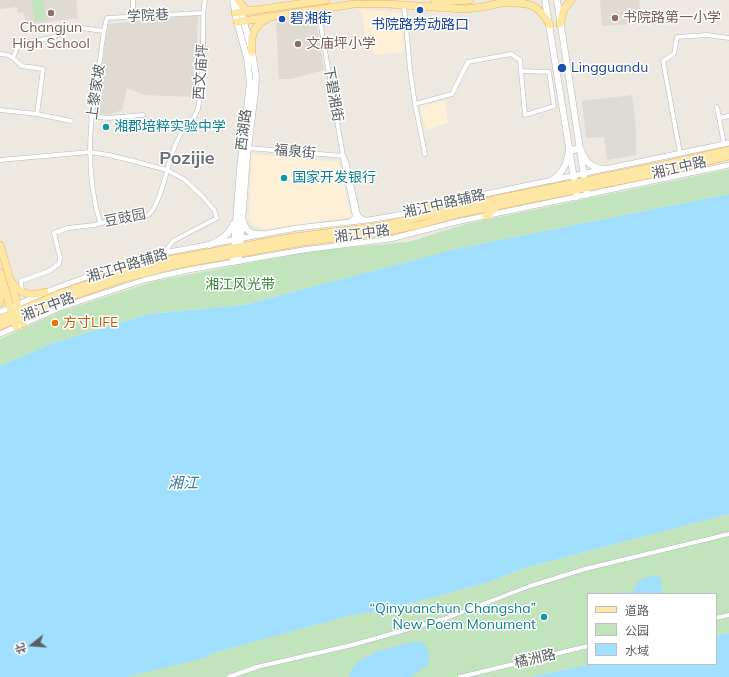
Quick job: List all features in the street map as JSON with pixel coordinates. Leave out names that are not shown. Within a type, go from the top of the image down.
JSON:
[{"type":"main road","name":"西湖路","points":[[233,0],[238,13]]},
{"type":"main road","name":"西湖路","points":[[236,261],[240,169],[250,83],[247,58],[239,21],[238,0]]},
{"type":"main road","points":[[238,0],[244,8],[253,11]]},
{"type":"main road","points":[[238,13],[326,0]]},
{"type":"main road","points":[[434,0],[470,0]]},
{"type":"main road","points":[[239,21],[361,4],[465,9],[515,0]]},
{"type":"main road","points":[[545,0],[577,197]]},
{"type":"main road","points":[[557,0],[587,195]]},
{"type":"main road","points":[[560,24],[564,9],[570,0]]},
{"type":"main road","points":[[503,3],[524,3],[533,5],[543,14],[550,25]]},
{"type":"main road","points":[[252,52],[251,38],[255,28],[264,20],[275,16]]},
{"type":"main road","points":[[550,25],[555,20],[560,24]]},
{"type":"main road","name":"西湖路","points":[[237,247],[242,218],[248,148],[256,83],[252,52],[239,21]]},
{"type":"main road","name":"湘江中路","points":[[237,247],[303,242],[384,232],[499,205],[585,180],[668,164],[727,145]]},
{"type":"main road","points":[[569,148],[574,150],[580,147]]},
{"type":"main road","points":[[580,147],[589,164],[595,168],[603,169]]},
{"type":"main road","points":[[552,180],[564,169],[568,158],[569,148]]},
{"type":"main road","name":"湘江中路","points":[[585,180],[729,156]]},
{"type":"main road","name":"湘江中路","points":[[0,319],[17,315],[131,276],[237,247],[294,237],[382,226],[447,210],[574,183]]},
{"type":"main road","points":[[486,216],[499,205]]},
{"type":"main road","points":[[418,218],[428,208]]},
{"type":"main road","points":[[209,245],[221,240],[230,232],[237,214]]},
{"type":"main road","points":[[242,218],[247,231],[253,234],[262,234]]},
{"type":"main road","points":[[0,245],[17,315]]},
{"type":"main road","points":[[0,272],[17,315]]},
{"type":"main road","points":[[8,273],[14,284],[22,292],[29,295],[45,292]]},
{"type":"main road","points":[[0,278],[0,303]]},
{"type":"main road","name":"湘江中路","points":[[0,326],[17,315]]},
{"type":"street","points":[[133,0],[133,17]]},
{"type":"street","name":"西文庙坪","points":[[167,170],[178,139],[184,129],[195,117],[198,109],[204,34],[202,13],[205,0]]},
{"type":"street","points":[[404,5],[410,69],[425,154]]},
{"type":"street","name":"下碧湘街","points":[[318,9],[343,156],[355,214],[353,220],[350,222]]},
{"type":"street","name":"学院巷","points":[[103,31],[107,18],[202,13]]},
{"type":"street","points":[[13,58],[18,45],[51,38],[74,27],[103,31]]},
{"type":"street","name":"上黎家坡","points":[[100,223],[93,195],[90,152],[91,116],[103,31]]},
{"type":"street","points":[[680,153],[663,61],[674,54],[678,37],[707,35],[729,38]]},
{"type":"street","points":[[0,54],[8,55],[22,66],[43,69],[36,114]]},
{"type":"street","points":[[415,104],[452,94],[468,62],[510,54],[520,60],[521,71],[525,115],[554,106],[549,72],[521,71]]},
{"type":"street","points":[[717,107],[727,145]]},
{"type":"street","points":[[0,110],[36,114],[71,121]]},
{"type":"street","points":[[91,116],[108,118],[143,115]]},
{"type":"street","points":[[720,118],[729,116]]},
{"type":"street","name":"湘江中路辅路","points":[[0,334],[17,315],[45,292],[126,263],[164,253],[209,245],[237,247],[262,234],[309,226],[398,215],[552,180],[574,183],[585,180],[603,169],[727,145]]},
{"type":"street","name":"福泉街","points":[[248,148],[343,156]]},
{"type":"street","points":[[0,160],[90,152],[109,155],[167,170],[185,180],[214,210],[217,218],[173,241],[164,253]]},
{"type":"street","name":"下碧湘街","points":[[343,156],[346,163],[357,213],[360,218],[366,220]]},
{"type":"street","name":"湘江中路辅路","points":[[0,312],[17,315],[62,307],[144,280],[188,270],[303,250],[383,240],[486,216],[729,165]]},
{"type":"street","name":"豆豉园","points":[[22,292],[21,280],[49,271],[59,264],[60,258],[54,233],[68,228],[148,215],[152,213],[167,170]]},
{"type":"street","points":[[229,677],[256,667],[352,645],[444,619],[530,586],[585,569],[729,534]]},
{"type":"street","points":[[717,618],[729,615]]},
{"type":"street","name":"橘洲路","points":[[460,677],[587,646]]},
{"type":"shaded area","name":"Changjun High School","points":[[0,0],[76,0],[78,18],[26,25],[24,12],[18,13],[17,7],[0,9]]},
{"type":"shaded area","name":"书院路第一小学","points":[[600,0],[639,0],[640,11],[628,12],[629,24],[602,26]]},
{"type":"shaded area","points":[[361,9],[401,13],[404,52],[373,55],[365,33]]},
{"type":"shaded area","points":[[198,15],[195,97],[144,95],[127,88],[122,110],[109,115],[95,113],[108,24]]},
{"type":"shaded area","name":"文庙坪小学","points":[[315,15],[324,70],[291,79],[279,79],[276,23]]},
{"type":"shaded area","points":[[632,95],[636,127],[636,155],[607,160],[604,137],[586,138],[582,101]]},
{"type":"shaded area","points":[[445,101],[448,123],[426,130],[420,106]]},
{"type":"shaded area","points":[[252,154],[339,162],[351,217],[264,229],[254,226],[249,219]]},
{"type":"green space","points":[[32,0],[43,0],[46,19],[35,21]]},
{"type":"green space","name":"湘江风光带","points":[[729,169],[729,194],[456,249],[244,305],[149,314],[53,343],[0,366],[0,339],[61,311],[156,281],[311,251],[408,242],[466,224]]},
{"type":"green space","points":[[729,514],[729,633],[717,636],[717,593],[587,593],[587,665],[531,677],[127,677],[207,657],[208,654],[348,616],[393,608],[489,582],[524,568]]},
{"type":"water","name":"湘江","points":[[729,194],[729,514],[524,568],[489,582],[393,608],[348,616],[209,654],[208,657],[127,677],[0,677],[0,366],[53,343],[149,314],[244,305],[456,249]]},
{"type":"water","points":[[653,575],[661,578],[662,592],[617,593],[631,592],[636,587],[638,581]]},
{"type":"water","points":[[729,633],[729,677],[531,677],[587,665],[717,665],[717,636]]},
{"type":"water","points":[[412,642],[422,642],[428,650],[429,658],[428,665],[410,677],[350,677],[349,674],[357,662],[376,652]]},
{"type":"place","name":"书院路劳动路口","points":[[420,10]]},
{"type":"place","name":"Changjun High School","points":[[51,13]]},
{"type":"place","name":"书院路第一小学","points":[[615,18]]},
{"type":"place","name":"碧湘街","points":[[282,19]]},
{"type":"place","name":"文庙坪小学","points":[[298,44]]},
{"type":"place","name":"Lingguandu","points":[[562,68]]},
{"type":"place","name":"湘郡培粹实验中学","points":[[106,127]]},
{"type":"place","name":"国家开发银行","points":[[284,178]]},
{"type":"place","name":"方寸LIFE","points":[[55,323]]},
{"type":"place","name":"“Qinyuanchun Changsha” New Poem Monument","points":[[544,617]]},
{"type":"district","name":"Pozijie","points":[[187,159]]}]
